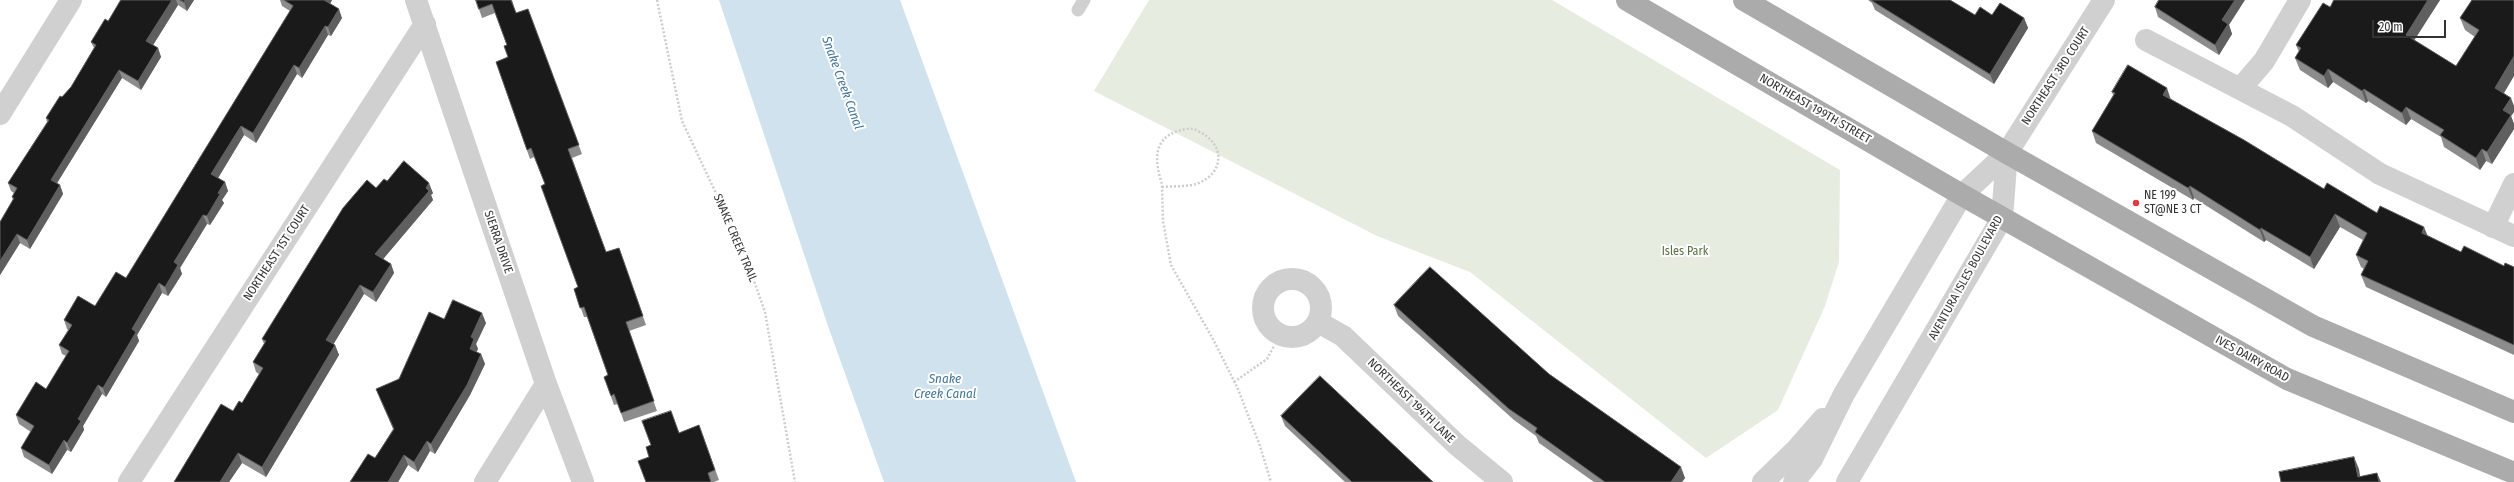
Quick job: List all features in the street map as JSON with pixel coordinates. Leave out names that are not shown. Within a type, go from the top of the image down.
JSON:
[{"type":"main road","name":"NORTHEAST 199TH STREET","points":[[1627,0],[2002,218]]},
{"type":"main road","points":[[1744,0],[2313,326],[2514,412]]},
{"type":"main road","name":"IVES DAIRY ROAD","points":[[2002,218],[2287,379],[2514,473]]},
{"type":"street","points":[[0,114],[71,0]]},
{"type":"street","name":"SIERRA DRIVE","points":[[416,0],[546,384],[583,482]]},
{"type":"street","points":[[2240,89],[2264,61],[2300,0]]},
{"type":"street","name":"NORTHEAST 3RD COURT","points":[[2007,152],[2095,3]]},
{"type":"street","name":"NORTHEAST 1ST COURT","points":[[129,482],[425,24]]},
{"type":"street","points":[[2146,40],[2292,116],[2380,174],[2514,236]]},
{"type":"street","points":[[1794,482],[1812,459],[1844,394],[1962,195],[2007,152]]},
{"type":"street","name":"AVENTURA ISLES BOULEVARD","points":[[1847,482],[2002,218],[2007,152]]},
{"type":"street","points":[[2493,227],[2514,184]]},
{"type":"street","name":"NORTHEAST 194TH LANE","points":[[1318,322],[1343,336],[1457,445],[1502,482]]},
{"type":"street","points":[[485,482],[546,384]]},
{"type":"street","points":[[1763,482],[1796,450],[1844,394]]},
{"type":"path","name":"SNAKE CREEK TRAIL","points":[[657,0],[682,121],[745,255],[765,312],[795,482]]},
{"type":"path","points":[[1162,187],[1196,184],[1216,171],[1219,162],[1217,146],[1207,136],[1197,130],[1185,129],[1168,134],[1159,144],[1157,153],[1157,167],[1162,187],[1163,221],[1171,265],[1234,382],[1260,446],[1271,482]]},
{"type":"path","points":[[1234,382],[1267,359],[1274,346]]},
{"type":"green space","name":"Isles Park","points":[[1149,0],[1552,0],[1840,170],[1839,262],[1825,306],[1778,410],[1706,458],[1470,272],[1377,236],[1094,91]]},
{"type":"water","name":"Snake Creek Canal","points":[[719,0],[900,0],[1076,482],[884,482],[828,326]]},
{"type":"building","points":[[121,0],[172,0],[146,41],[158,48],[138,81],[119,70],[51,180],[60,185],[27,240],[17,234],[0,261],[0,222],[14,198],[12,197],[17,188],[8,183],[49,120],[46,118],[60,96],[62,97],[71,87],[96,45],[91,42],[105,19],[108,21]]},
{"type":"building","points":[[284,0],[324,0],[339,9],[328,27],[325,26],[299,68],[294,65],[253,133],[241,126],[211,174],[225,182],[218,193],[220,194],[207,216],[203,215],[174,262],[178,265],[165,287],[159,283],[132,329],[136,332],[103,388],[98,385],[78,419],[81,421],[67,443],[64,440],[49,465],[21,448],[34,426],[16,415],[36,382],[46,389],[69,351],[59,345],[72,325],[64,320],[78,296],[95,306],[116,272],[126,278],[293,6]]},
{"type":"building","points":[[476,0],[511,0],[516,13],[528,9],[579,145],[568,149],[606,252],[619,248],[643,316],[626,322],[654,401],[621,413],[614,394],[611,396],[604,377],[608,375],[584,307],[580,308],[574,289],[578,287],[541,186],[545,184],[531,148],[527,150],[496,62],[508,57],[504,46],[507,45],[492,4],[479,9]]},
{"type":"building","points":[[1871,0],[1950,0],[1975,15],[1980,7],[1992,15],[2000,3],[2024,18],[1990,74]]},
{"type":"building","points":[[2159,0],[2235,0],[2222,20],[2228,24],[2215,45],[2155,7]]},
{"type":"building","points":[[2334,0],[2428,0],[2406,35],[2456,66],[2479,30],[2460,18],[2472,0],[2514,0],[2514,56],[2495,88],[2511,98],[2503,110],[2511,115],[2487,152],[2482,149],[2476,158],[2440,135],[2444,130],[2406,107],[2402,113],[2364,89],[2362,91],[2328,69],[2324,76],[2295,58],[2301,48],[2296,45],[2323,3],[2330,7]]},
{"type":"building","points":[[2128,65],[2167,88],[2163,95],[2244,140],[2324,189],[2327,183],[2377,213],[2380,206],[2424,227],[2422,233],[2461,252],[2464,246],[2504,266],[2505,263],[2514,267],[2514,345],[2361,275],[2368,261],[2356,255],[2367,233],[2335,214],[2310,257],[2261,228],[2260,230],[2190,186],[2188,188],[2092,131],[2115,93],[2112,92]]},
{"type":"building","points":[[404,161],[429,183],[426,188],[429,191],[375,254],[391,264],[373,292],[360,285],[326,340],[335,345],[262,467],[238,453],[220,482],[174,482],[221,404],[233,411],[239,401],[242,403],[263,368],[253,362],[266,341],[262,339],[343,208],[367,180],[376,188],[384,179],[387,181]]},
{"type":"building","points":[[1430,267],[1549,374],[1681,467],[1671,482],[1605,482],[1535,432],[1537,428],[1509,409],[1394,305]]},
{"type":"building","points":[[453,300],[482,313],[471,337],[474,339],[470,349],[481,354],[467,385],[431,444],[427,441],[414,462],[404,455],[388,482],[350,482],[368,454],[375,458],[394,429],[376,389],[399,379],[429,312],[444,319]]},
{"type":"building","points":[[1320,376],[1433,482],[1352,482],[1281,416]]},
{"type":"building","points":[[671,411],[679,433],[699,425],[715,470],[708,473],[711,482],[646,482],[638,461],[649,457],[646,447],[651,445],[642,421]]},
{"type":"building","points":[[2354,457],[2358,477],[2377,473],[2379,482],[2281,482],[2279,472]]},
{"type":"place","name":"NE 199 ST@NE 3 CT","points":[[2136,203]]}]
